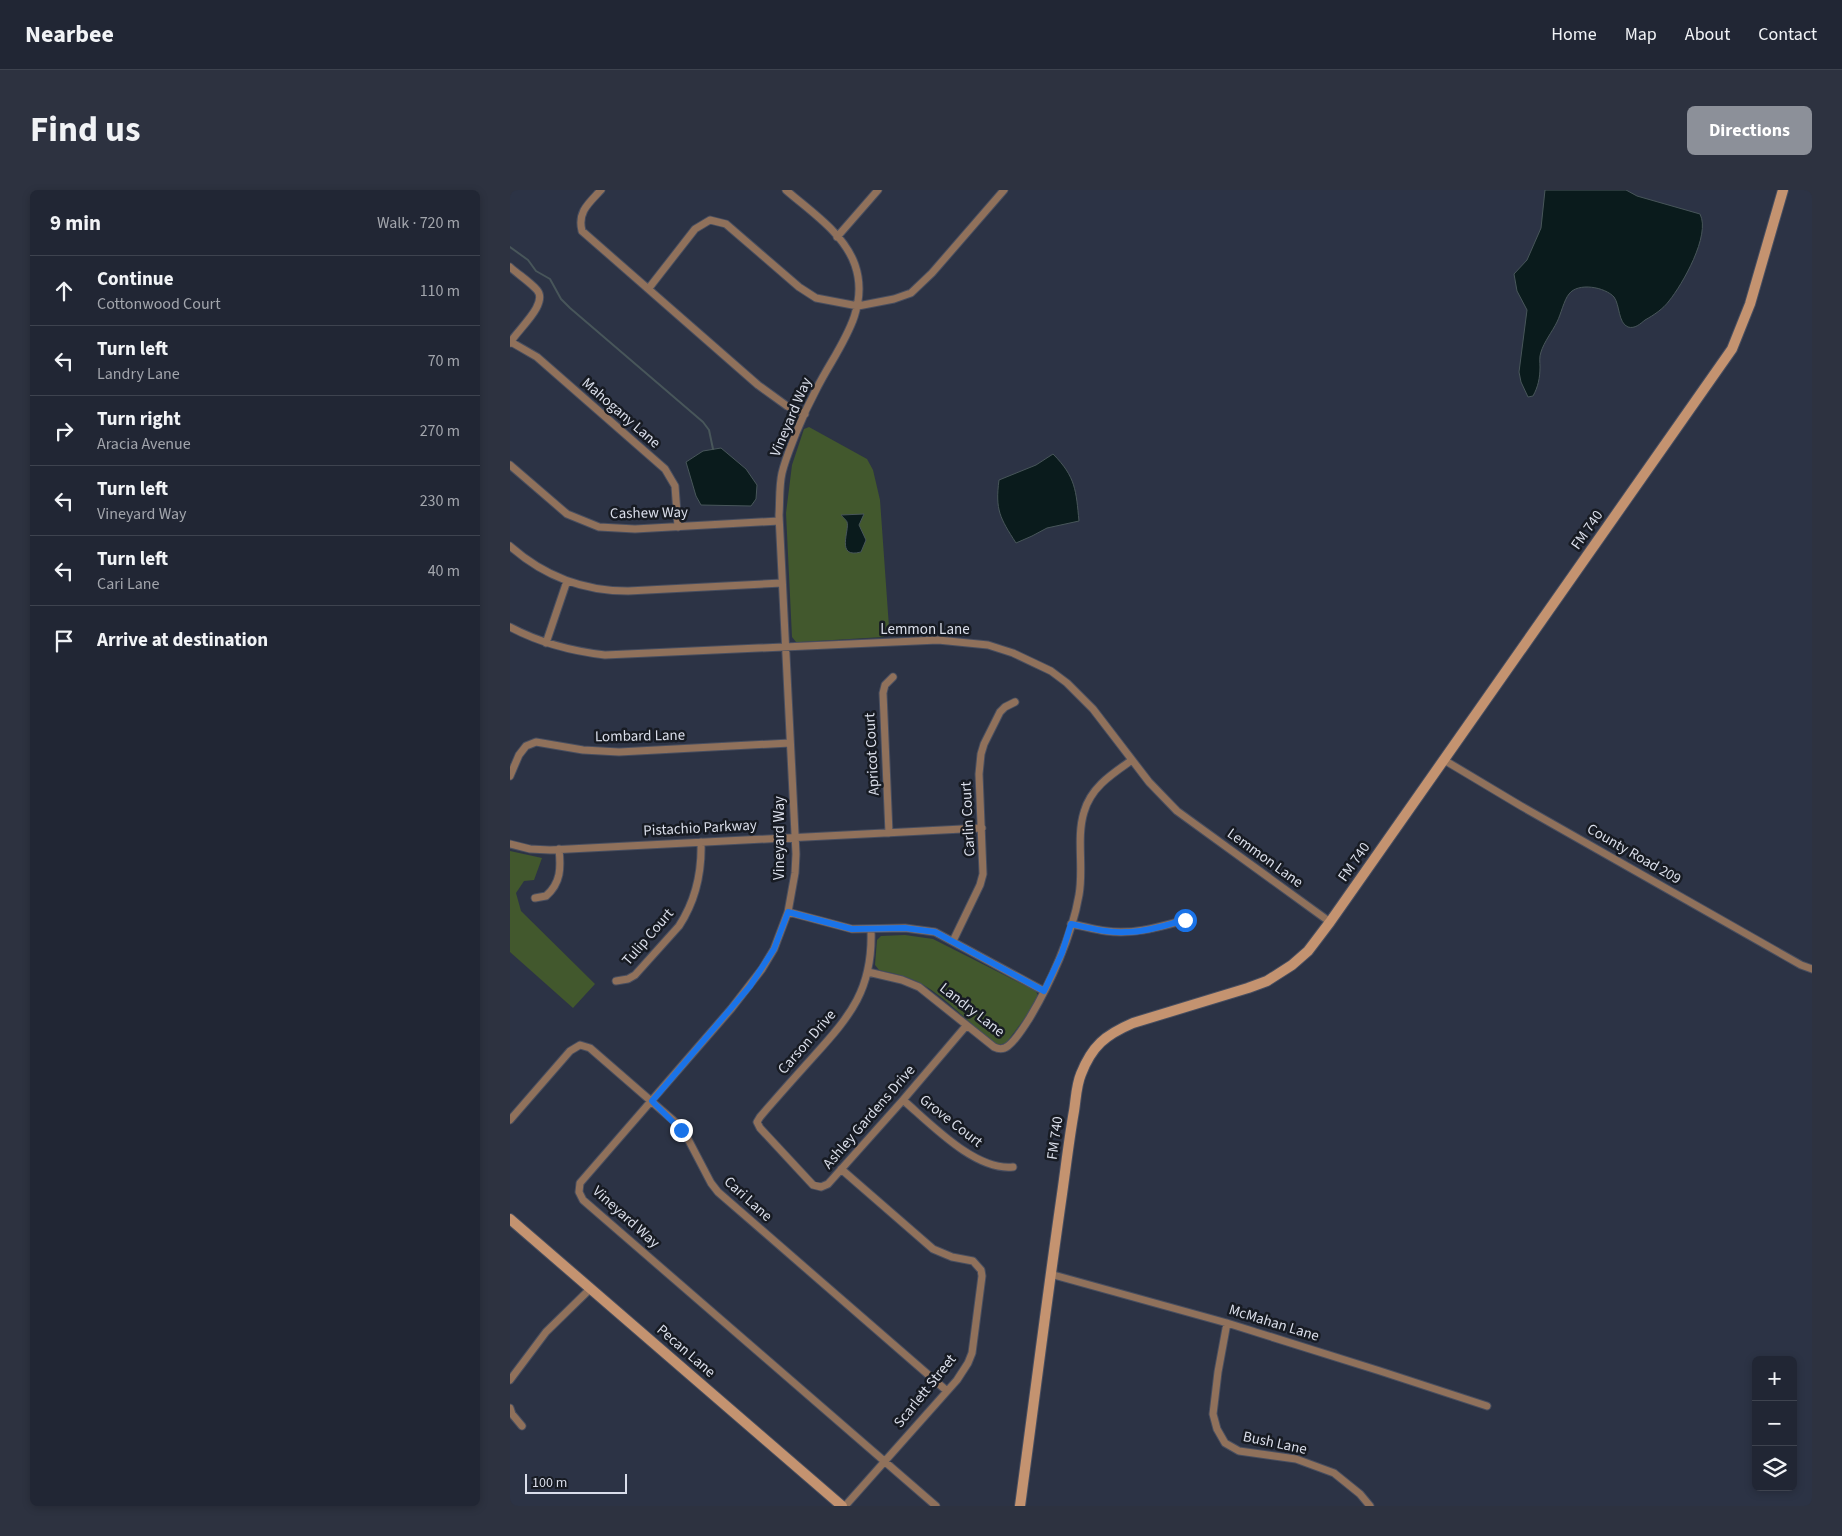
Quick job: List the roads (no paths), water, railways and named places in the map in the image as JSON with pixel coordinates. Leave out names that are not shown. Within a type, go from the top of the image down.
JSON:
[{"type":"main road","name":"FM 740","points":[[1020,1506],[1050,1274],[1077,1089],[1080,1076],[1096,1046],[1104,1038],[1132,1023],[1267,981],[1292,965],[1308,951],[1732,350],[1750,304],[1783,190]]},
{"type":"main road","name":"Pecan Lane","points":[[510,1219],[844,1506]]},
{"type":"street","points":[[601,190],[586,207],[580,221],[582,231],[758,385],[787,406],[805,414]]},
{"type":"street","name":"Vineyard Way","points":[[786,190],[837,237],[847,249],[855,265],[860,287],[858,306],[849,330],[816,389],[795,434],[782,474],[780,521],[782,583],[795,837],[795,873],[788,912],[774,949],[750,986],[580,1183],[580,1196],[936,1506]]},
{"type":"street","points":[[837,237],[878,190]]},
{"type":"street","points":[[648,288],[695,229],[710,220],[726,224],[799,286],[816,298],[858,306],[894,299],[911,294],[932,273],[1004,190]]},
{"type":"street","points":[[510,342],[538,307],[540,298],[537,290],[511,268]]},
{"type":"street","name":"Mahogany Lane","points":[[510,342],[537,357],[665,469],[674,486],[678,527]]},
{"type":"street","name":"Cashew Way","points":[[510,465],[559,508],[599,527],[622,529],[780,521]]},
{"type":"street","points":[[510,546],[542,570],[567,581],[592,588],[622,591],[782,583]]},
{"type":"street","points":[[546,643],[567,581]]},
{"type":"street","name":"Lemmon Lane","points":[[510,627],[546,643],[581,652],[605,655],[938,640],[976,643],[1013,653],[1039,664],[1067,684],[1093,709],[1162,797],[1177,811],[1330,922]]},
{"type":"street","name":"Apricot Court","points":[[889,833],[883,693],[885,685],[893,677]]},
{"type":"street","name":"Carlin Court","points":[[953,941],[980,885],[984,862],[979,774],[981,754],[1000,712],[1004,707],[1015,702]]},
{"type":"street","name":"Lombard Lane","points":[[510,776],[519,755],[526,746],[536,742],[583,750],[613,752],[790,743]]},
{"type":"street","name":"Landry Lane","points":[[868,972],[902,980],[919,987],[934,997],[966,1026],[994,1047],[1004,1048],[1008,1046],[1022,1030],[1044,991],[1062,953],[1079,897],[1081,882],[1080,837],[1083,812],[1100,784],[1132,760]]},
{"type":"street","name":"County Road 209","points":[[1444,760],[1521,806],[1812,969]]},
{"type":"street","name":"Pistachio Parkway","points":[[510,844],[530,849],[559,850],[982,828]]},
{"type":"street","name":"Tulip Court","points":[[616,981],[628,979],[635,975],[685,917],[698,882],[701,864],[700,842]]},
{"type":"street","points":[[535,898],[546,896],[556,885],[560,872],[559,850]]},
{"type":"street","points":[[788,912],[843,927],[871,930],[916,929],[935,932],[1044,991]]},
{"type":"street","points":[[1071,924],[1107,931],[1126,932],[1146,930],[1185,920]]},
{"type":"street","name":"Carson Drive","points":[[786,1156],[760,1128],[758,1120],[845,1020],[858,1000],[868,972],[871,953],[871,930]]},
{"type":"street","name":"Ashley Gardens Drive","points":[[786,1156],[813,1185],[817,1187],[828,1184],[966,1026]]},
{"type":"street","name":"Cari Lane","points":[[510,1120],[570,1051],[580,1045],[590,1048],[652,1101],[681,1130],[704,1173],[718,1192],[947,1391]]},
{"type":"street","name":"Grove Court","points":[[903,1100],[974,1158],[1001,1168],[1013,1167]]},
{"type":"street","name":"Scarlett Street","points":[[841,1169],[933,1249],[952,1257],[973,1261],[981,1270],[982,1276],[972,1353],[964,1370],[844,1506]]},
{"type":"street","name":"McMahan Lane","points":[[1050,1274],[1227,1323],[1487,1406]]},
{"type":"street","points":[[510,1380],[546,1332],[590,1289]]},
{"type":"street","name":"Bush Lane","points":[[1227,1323],[1213,1414],[1217,1429],[1225,1443],[1239,1451],[1296,1459],[1334,1473],[1360,1494],[1370,1506]]},
{"type":"street","points":[[510,1408],[512,1414],[522,1426]]},
{"type":"waterway","points":[[510,247],[528,260],[536,271],[550,279],[561,299],[570,308],[703,422],[709,430],[713,449]]}]
